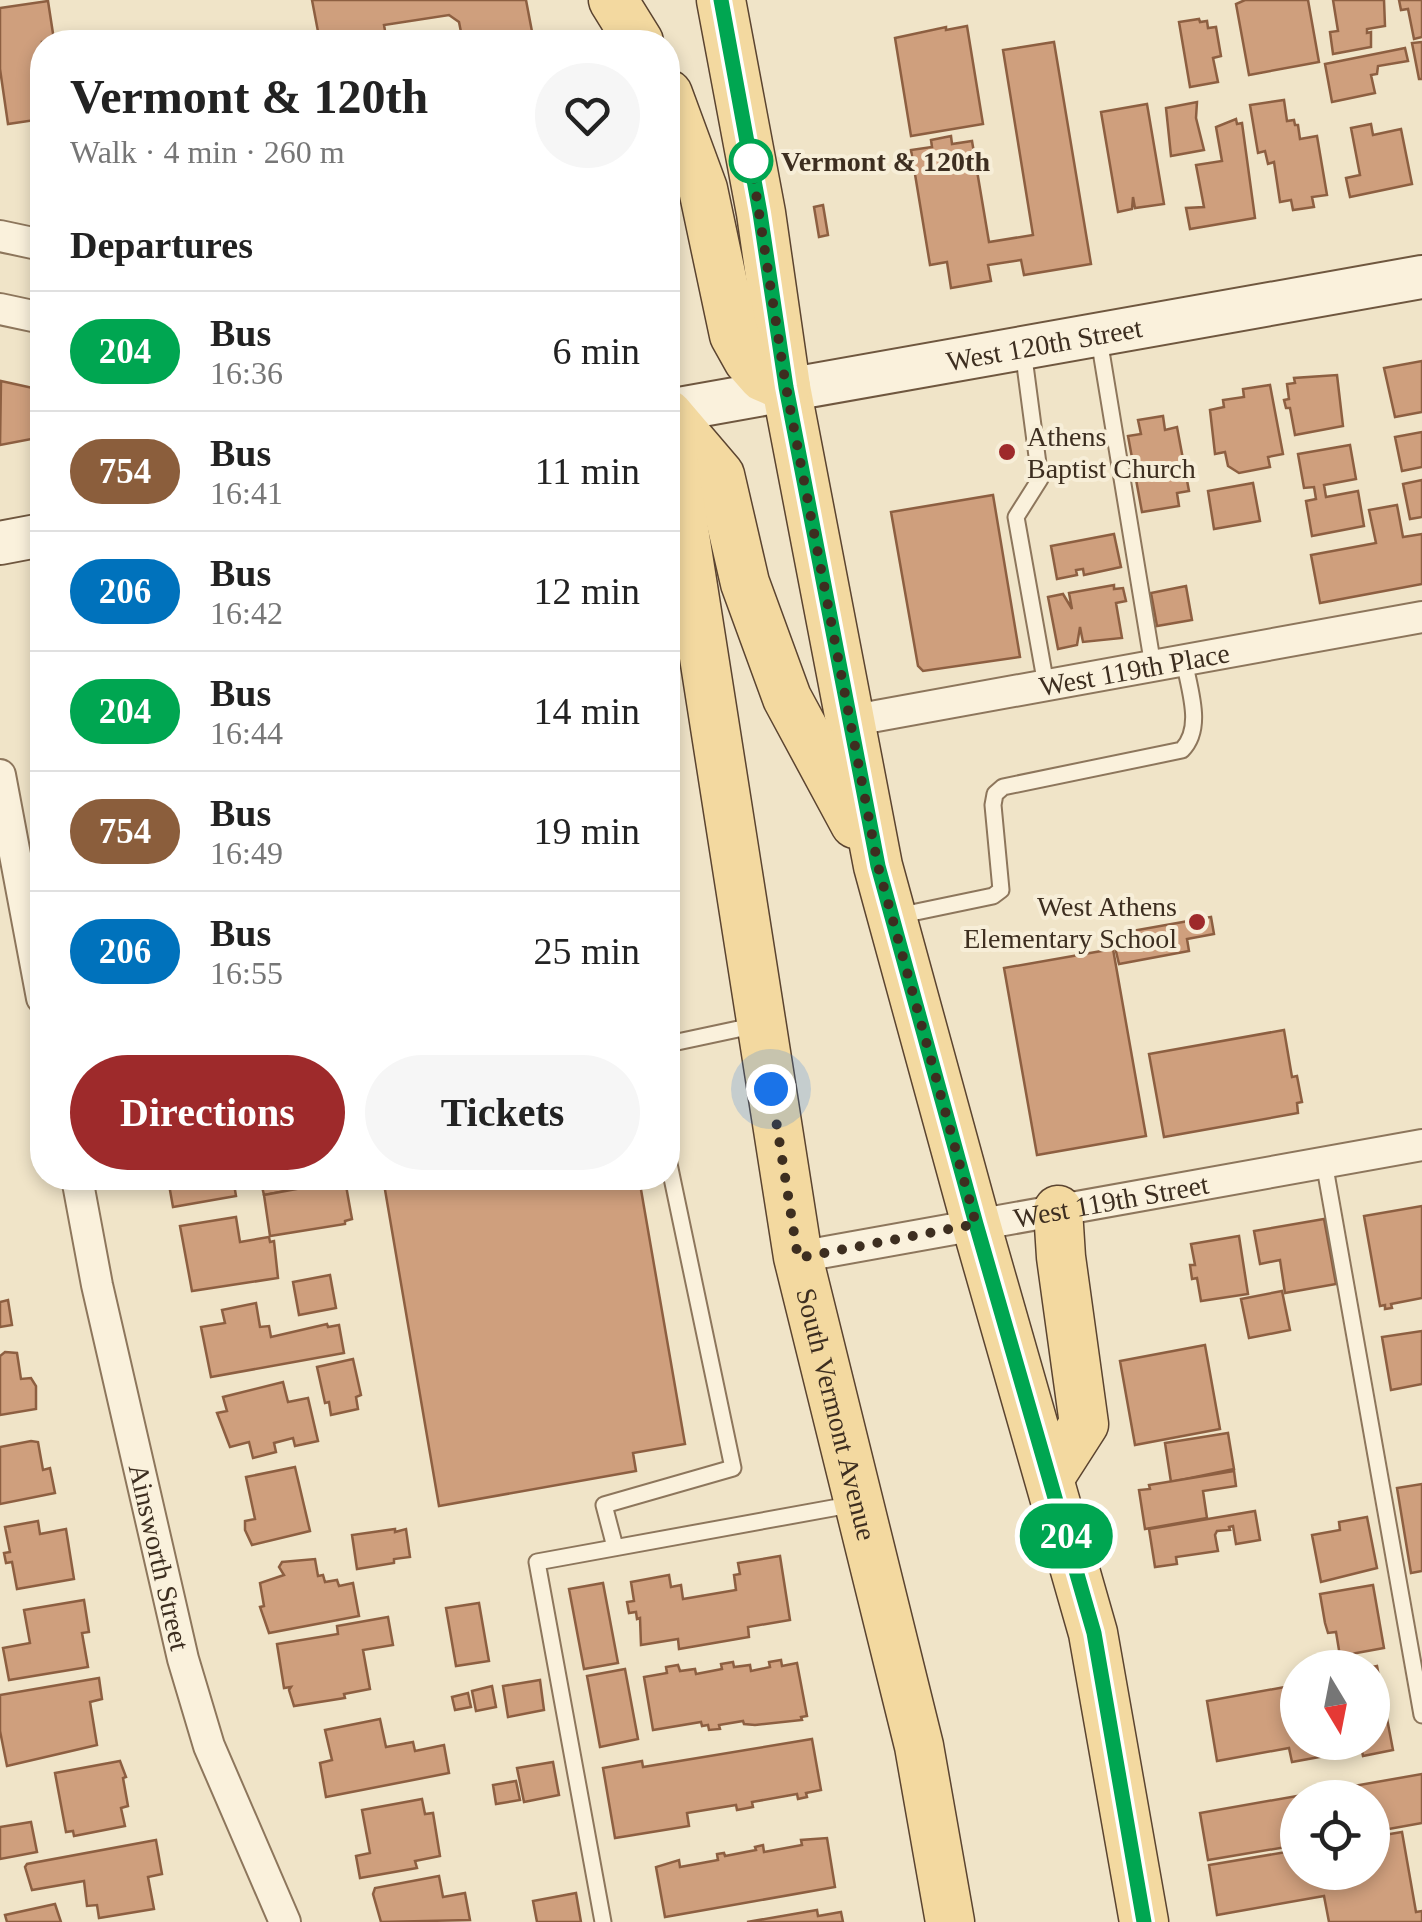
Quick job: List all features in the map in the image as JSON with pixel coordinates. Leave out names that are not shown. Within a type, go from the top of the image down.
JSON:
[{"type":"main road","points":[[595,0],[600,30]]},
{"type":"main road","points":[[613,0],[632,30]]},
{"type":"main road","points":[[729,1],[786,387],[878,866],[1094,1633],[1144,1922]]},
{"type":"main road","points":[[680,128],[702,189],[734,335],[763,378],[786,387]]},
{"type":"main road","points":[[680,427],[720,475],[745,583],[786,698],[878,866]]},
{"type":"main road","name":"South Vermont Avenue","points":[[680,506],[798,1258],[920,1746],[950,1922]]},
{"type":"main road","points":[[1050,1477],[1084,1424],[1058,1210]]},
{"type":"street","points":[[0,236],[30,242]]},
{"type":"street","name":"West 120th Street","points":[[680,409],[786,387],[1422,277]]},
{"type":"street","points":[[0,309],[30,315]]},
{"type":"street","points":[[0,543],[30,537]]},
{"type":"street","name":"West 119th Place","points":[[849,720],[1422,618]]},
{"type":"street","points":[[0,774],[30,934]]},
{"type":"street","name":"West 119th Street","points":[[798,1258],[1422,1145]]},
{"type":"street","name":"Ainsworth Street","points":[[79,1190],[97,1285],[183,1659],[209,1746],[285,1922]]},
{"type":"lane","points":[[1098,333],[1153,666]]},
{"type":"lane","points":[[1022,346],[1040,479],[1016,517],[1046,685]]},
{"type":"lane","points":[[894,916],[993,896],[1001,890],[993,805],[995,794],[1003,788],[1182,750],[1192,740],[1194,728],[1184,660]]},
{"type":"lane","points":[[680,1041],[760,1024]]},
{"type":"lane","points":[[1324,1162],[1422,1715]]},
{"type":"lane","points":[[614,1547],[604,1505],[732,1468],[675,1190]]},
{"type":"lane","points":[[603,1922],[536,1562],[859,1503]]},
{"type":"building","points":[[312,0],[526,0],[532,30],[461,30],[459,22],[449,15],[384,25],[385,30],[318,30]]},
{"type":"building","points":[[1245,0],[1308,0],[1319,62],[1249,75],[1236,4]]},
{"type":"building","points":[[1333,0],[1384,0],[1385,26],[1367,29],[1367,33],[1371,32],[1371,47],[1333,54],[1330,32],[1338,31]]},
{"type":"building","points":[[1399,0],[1422,0],[1422,37],[1414,39],[1408,9],[1401,10]]},
{"type":"building","points":[[48,1],[52,30],[30,30],[30,121],[8,124],[0,69],[0,8]]},
{"type":"building","points":[[1207,21],[1208,28],[1216,27],[1221,56],[1213,58],[1218,82],[1190,87],[1179,22]]},
{"type":"building","points":[[967,26],[983,124],[911,136],[895,38]]},
{"type":"building","points":[[1054,42],[1091,264],[1024,275],[1021,260],[988,265],[991,281],[951,288],[947,262],[930,265],[911,150],[932,147],[931,140],[951,136],[952,144],[972,141],[989,242],[1033,235],[1003,50]]},
{"type":"building","points":[[1422,42],[1422,79],[1419,79],[1412,43]]},
{"type":"building","points":[[1405,48],[1408,61],[1378,66],[1377,74],[1371,75],[1375,93],[1332,102],[1325,64]]},
{"type":"building","points":[[1284,100],[1287,121],[1294,120],[1298,125],[1300,139],[1317,136],[1327,195],[1312,197],[1314,207],[1293,210],[1291,200],[1280,202],[1274,162],[1268,164],[1265,151],[1258,153],[1250,105]]},
{"type":"building","points":[[1197,102],[1196,118],[1204,150],[1171,156],[1166,108]]},
{"type":"building","points":[[1147,104],[1164,204],[1135,208],[1133,197],[1132,209],[1118,212],[1101,112]]},
{"type":"building","points":[[1236,119],[1237,124],[1242,123],[1255,218],[1190,229],[1186,208],[1204,207],[1196,165],[1222,161],[1216,127]]},
{"type":"building","points":[[1371,124],[1373,135],[1401,129],[1412,184],[1350,197],[1346,178],[1360,175],[1351,128]]},
{"type":"building","points":[[823,205],[828,235],[819,237],[814,207]]},
{"type":"building","points":[[1422,361],[1422,412],[1395,417],[1384,368]]},
{"type":"building","points":[[1337,375],[1343,426],[1295,435],[1290,408],[1286,408],[1284,400],[1289,399],[1287,384],[1295,383],[1294,378]]},
{"type":"building","points":[[1,381],[30,387],[30,439],[0,445]]},
{"type":"building","points":[[1270,385],[1283,454],[1268,457],[1270,467],[1239,473],[1228,466],[1225,452],[1215,454],[1210,410],[1224,407],[1223,400],[1244,397],[1243,389]]},
{"type":"building","points":[[1163,416],[1165,430],[1177,427],[1189,491],[1177,493],[1179,506],[1142,512],[1128,436],[1141,434],[1138,420]]},
{"type":"building","points":[[1422,432],[1422,467],[1402,471],[1395,437]]},
{"type":"building","points":[[1350,445],[1356,479],[1324,485],[1326,497],[1358,491],[1364,526],[1312,536],[1306,501],[1316,499],[1314,487],[1304,488],[1298,454]]},
{"type":"building","points":[[1422,480],[1422,517],[1410,519],[1403,484]]},
{"type":"building","points":[[1253,483],[1260,521],[1214,529],[1208,491]]},
{"type":"building","points":[[993,495],[1020,657],[923,671],[918,666],[891,512]]},
{"type":"building","points":[[1397,505],[1403,537],[1422,534],[1422,584],[1320,603],[1311,555],[1376,543],[1369,510]]},
{"type":"building","points":[[1114,534],[1121,567],[1084,575],[1083,569],[1076,570],[1077,575],[1057,579],[1051,546]]},
{"type":"building","points":[[1114,585],[1114,589],[1123,588],[1126,601],[1116,603],[1122,638],[1083,642],[1080,627],[1077,645],[1058,649],[1048,597],[1063,594],[1072,609],[1069,593]]},
{"type":"building","points":[[1186,586],[1192,620],[1157,626],[1151,593]]},
{"type":"building","points":[[1211,917],[1214,934],[1187,939],[1189,951],[1119,964],[1115,947],[1134,943],[1132,931]]},
{"type":"building","points":[[1113,949],[1146,1136],[1037,1155],[1004,968]]},
{"type":"building","points":[[1284,1030],[1292,1077],[1297,1076],[1302,1102],[1297,1103],[1298,1113],[1164,1137],[1149,1054]]},
{"type":"building","points":[[170,1190],[235,1190],[236,1196],[173,1207]]},
{"type":"building","points":[[263,1190],[291,1190],[264,1195]]},
{"type":"building","points":[[291,1190],[347,1190],[352,1219],[345,1224],[270,1236],[264,1195]]},
{"type":"building","points":[[385,1190],[641,1190],[685,1444],[633,1453],[636,1471],[439,1506]]},
{"type":"building","points":[[1422,1206],[1422,1298],[1391,1304],[1392,1308],[1385,1309],[1385,1305],[1380,1306],[1364,1216]]},
{"type":"building","points":[[236,1217],[240,1242],[269,1237],[270,1242],[274,1241],[278,1278],[192,1291],[180,1226]]},
{"type":"building","points":[[1324,1219],[1336,1284],[1285,1293],[1280,1260],[1260,1264],[1254,1231]]},
{"type":"building","points":[[1239,1236],[1248,1294],[1201,1301],[1197,1278],[1192,1279],[1190,1265],[1195,1265],[1191,1244]]},
{"type":"building","points":[[330,1275],[336,1308],[299,1315],[293,1282]]},
{"type":"building","points":[[1282,1291],[1290,1330],[1249,1338],[1241,1299]]},
{"type":"building","points":[[8,1300],[12,1325],[0,1327],[0,1302]]},
{"type":"building","points":[[256,1303],[260,1327],[269,1326],[271,1337],[327,1324],[339,1325],[344,1353],[211,1377],[201,1327],[225,1323],[222,1310]]},
{"type":"building","points":[[1422,1331],[1422,1384],[1391,1390],[1382,1337]]},
{"type":"building","points":[[1205,1345],[1220,1429],[1135,1445],[1120,1361]]},
{"type":"building","points":[[5,1352],[17,1353],[21,1379],[31,1378],[36,1386],[36,1409],[0,1415],[0,1356]]},
{"type":"building","points":[[353,1359],[361,1395],[356,1397],[358,1409],[331,1415],[317,1367]]},
{"type":"building","points":[[283,1382],[288,1402],[308,1398],[318,1441],[295,1446],[293,1438],[274,1443],[276,1452],[253,1458],[249,1442],[230,1447],[217,1413],[227,1411],[223,1397]]},
{"type":"building","points":[[1228,1433],[1234,1469],[1171,1482],[1165,1443]]},
{"type":"building","points":[[38,1442],[43,1470],[50,1468],[55,1493],[0,1504],[0,1447]]},
{"type":"building","points":[[295,1467],[310,1531],[252,1545],[245,1530],[245,1521],[255,1519],[246,1477]]},
{"type":"building","points":[[1234,1471],[1236,1486],[1203,1491],[1207,1518],[1145,1529],[1139,1490]]},
{"type":"building","points":[[1422,1484],[1422,1571],[1411,1573],[1397,1488]]},
{"type":"building","points":[[1255,1511],[1260,1540],[1236,1544],[1233,1526],[1229,1527],[1230,1530],[1217,1531],[1215,1535],[1218,1551],[1176,1557],[1177,1564],[1155,1567],[1149,1529]]},
{"type":"building","points":[[1367,1517],[1377,1568],[1321,1582],[1312,1535],[1340,1530],[1339,1522]]},
{"type":"building","points":[[38,1521],[40,1534],[66,1529],[74,1579],[17,1589],[12,1562],[6,1563],[4,1553],[10,1552],[5,1527]]},
{"type":"building","points":[[406,1529],[410,1557],[357,1569],[352,1535]]},
{"type":"building","points":[[780,1556],[790,1620],[748,1627],[749,1637],[679,1649],[678,1639],[641,1645],[640,1618],[637,1619],[636,1612],[629,1613],[627,1602],[634,1601],[631,1582],[669,1575],[671,1587],[681,1585],[683,1599],[736,1590],[734,1575],[740,1574],[738,1563]]},
{"type":"building","points":[[315,1559],[318,1576],[323,1575],[325,1582],[337,1580],[339,1586],[353,1583],[359,1616],[269,1633],[260,1607],[264,1606],[260,1583],[284,1575],[279,1567],[282,1562]]},
{"type":"building","points":[[603,1583],[618,1663],[584,1669],[569,1589]]},
{"type":"building","points":[[1373,1585],[1384,1648],[1339,1650],[1336,1632],[1328,1633],[1320,1594]]},
{"type":"building","points":[[84,1600],[89,1632],[82,1633],[88,1667],[9,1680],[3,1648],[30,1643],[24,1610]]},
{"type":"building","points":[[479,1603],[489,1661],[456,1666],[446,1608]]},
{"type":"building","points":[[388,1617],[393,1645],[363,1650],[370,1689],[344,1694],[345,1698],[294,1706],[291,1687],[284,1688],[277,1644],[338,1634],[337,1626]]},
{"type":"building","points":[[781,1660],[782,1666],[797,1663],[807,1716],[802,1720],[755,1725],[743,1721],[709,1730],[701,1722],[653,1730],[644,1677],[667,1673],[666,1667],[678,1665],[680,1671],[695,1669],[696,1674],[722,1669],[721,1664],[733,1662],[734,1667],[750,1665],[751,1671]]},
{"type":"building","points":[[625,1669],[638,1739],[600,1747],[587,1676]]},
{"type":"building","points":[[99,1678],[102,1699],[90,1702],[97,1745],[7,1766],[0,1731],[0,1695]]},
{"type":"building","points":[[540,1680],[544,1710],[508,1717],[503,1686]]},
{"type":"building","points":[[492,1686],[496,1707],[476,1711],[472,1691]]},
{"type":"building","points":[[1280,1688],[1280,1750],[1217,1761],[1207,1701]]},
{"type":"building","points":[[468,1693],[471,1707],[455,1710],[452,1697]]},
{"type":"building","points":[[380,1719],[386,1747],[413,1742],[415,1751],[444,1745],[449,1773],[326,1797],[320,1763],[332,1760],[325,1730]]},
{"type":"building","points":[[812,1739],[821,1790],[798,1799],[797,1794],[752,1802],[753,1807],[737,1810],[736,1805],[687,1813],[689,1826],[615,1838],[603,1768],[642,1761],[643,1767]]},
{"type":"building","points":[[120,1761],[126,1777],[123,1778],[128,1806],[121,1808],[125,1826],[74,1836],[73,1831],[66,1832],[55,1773]]},
{"type":"building","points":[[553,1762],[559,1795],[524,1802],[517,1768]]},
{"type":"building","points":[[1422,1774],[1422,1823],[1390,1829],[1388,1780]]},
{"type":"building","points":[[516,1781],[520,1800],[496,1804],[493,1785]]},
{"type":"building","points":[[422,1799],[425,1814],[433,1813],[440,1856],[415,1861],[417,1868],[360,1878],[356,1856],[370,1853],[362,1810]]},
{"type":"building","points":[[1280,1799],[1280,1848],[1208,1860],[1200,1813]]},
{"type":"building","points":[[31,1822],[37,1852],[0,1859],[0,1827]]},
{"type":"building","points":[[1402,1832],[1416,1912],[1422,1911],[1422,1922],[1329,1922],[1324,1896],[1217,1915],[1209,1865],[1280,1853],[1280,1890],[1390,1890],[1390,1834]]},
{"type":"building","points":[[827,1838],[835,1887],[665,1917],[656,1867],[679,1860],[680,1867],[718,1860],[717,1854],[756,1850],[755,1847],[763,1845],[764,1852],[802,1845],[801,1840]]},
{"type":"building","points":[[156,1840],[162,1874],[148,1877],[154,1909],[99,1918],[97,1905],[87,1906],[84,1881],[32,1890],[25,1867],[27,1864]]},
{"type":"building","points":[[439,1876],[443,1897],[465,1893],[470,1920],[381,1922],[373,1894],[375,1888]]},
{"type":"building","points":[[576,1893],[581,1922],[537,1922],[533,1901]]},
{"type":"building","points":[[55,1904],[61,1922],[7,1922],[5,1915]]},
{"type":"building","points":[[817,1910],[818,1916],[841,1912],[843,1922],[747,1922]]},
{"type":"bus line","name":"204","points":[[721,0],[760,213],[786,387],[878,866],[1094,1633],[1144,1922]]},
{"type":"place","name":"Vermont & 120th","points":[[751,161]]},
{"type":"place","name":"Athens Baptist Church","points":[[1007,452]]},
{"type":"place","name":"West Athens Elementary School","points":[[1197,922]]},
{"type":"route","points":[[751,161],[786,387],[878,866],[976,1224],[798,1258],[771,1089]]}]
